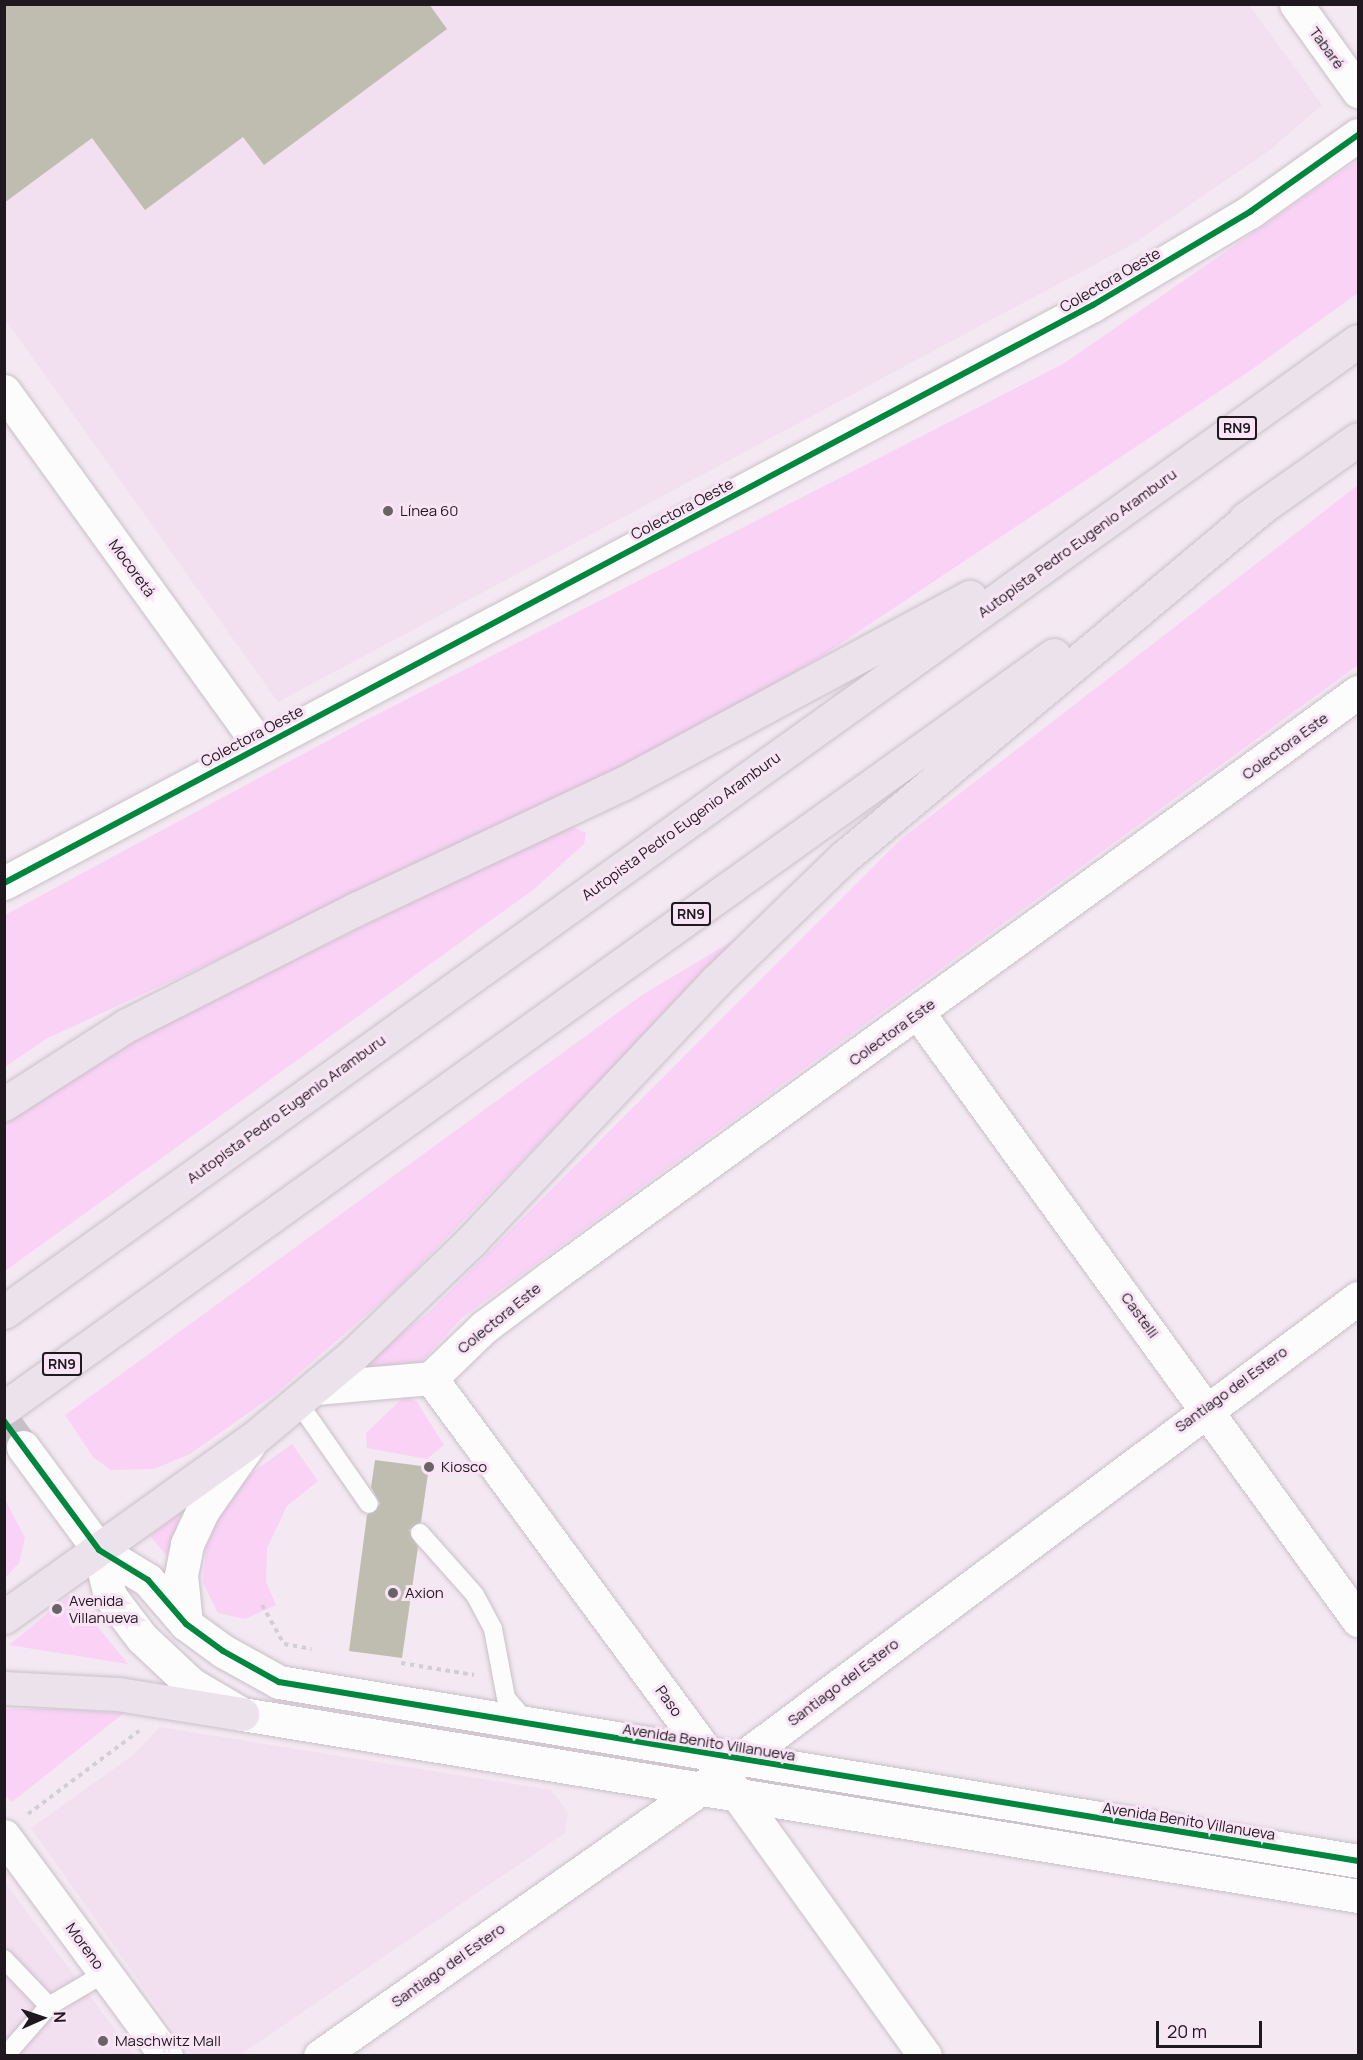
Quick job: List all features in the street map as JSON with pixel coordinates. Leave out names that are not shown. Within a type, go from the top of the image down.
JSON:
[{"type":"highway","name":"Autopista Pedro Eugenio Aramburu","points":[[4,1312],[1359,341]]},
{"type":"highway","name":"RN9","points":[[4,1408],[120,1320],[1359,439]]},
{"type":"highway","points":[[4,1617],[253,1439],[306,1395],[472,1240],[716,981],[843,858],[1262,507]]},
{"type":"highway","points":[[4,1104],[127,1025],[356,909],[622,784],[811,687],[1115,516]]},
{"type":"highway","points":[[4,1688],[118,1694],[242,1714]]},
{"type":"street","name":"Tabaré","points":[[1296,4],[1359,91]]},
{"type":"street","name":"Colectora Oeste","points":[[4,883],[1093,305],[1251,211],[1359,135]]},
{"type":"street","name":"Mocoretá","points":[[4,391],[259,746]]},
{"type":"street","name":"Colectora Este","points":[[431,1378],[467,1341],[544,1282],[1359,692]]},
{"type":"street","name":"Castelli","points":[[918,1013],[1207,1406],[1359,1620]]},
{"type":"street","name":"Santiago del Estero","points":[[320,2055],[722,1775],[1207,1406],[1359,1298]]},
{"type":"street","points":[[306,1395],[431,1378]]},
{"type":"street","name":"Paso","points":[[431,1378],[925,2055]]},
{"type":"street","points":[[186,1624],[181,1575],[188,1544],[203,1510],[253,1439]]},
{"type":"street","points":[[23,1446],[99,1550]]},
{"type":"street","name":"Avenida Benito Villanueva","points":[[99,1550],[110,1596],[141,1638],[191,1684],[242,1714],[722,1775],[1359,1861]]},
{"type":"street","name":"Avenida Benito Villanueva","points":[[99,1550],[148,1580],[186,1624],[251,1671],[279,1682],[531,1725],[722,1775],[1359,1896]]},
{"type":"street","name":"Moreno","points":[[15,1826],[105,1972],[166,2055]]},
{"type":"lane","points":[[306,1395],[369,1504]]},
{"type":"lane","points":[[420,1533],[475,1595],[494,1629],[500,1679],[506,1698],[531,1725]]},
{"type":"lane","points":[[4,1959],[49,2006]]},
{"type":"lane","points":[[4,2055],[49,2006],[105,1972]]},
{"type":"path","points":[[262,1605],[284,1644],[317,1650]]},
{"type":"path","points":[[401,1663],[500,1679]]},
{"type":"path","points":[[15,1826],[138,1736],[142,1719]]},
{"type":"shaded area","name":"Línea 60","points":[[4,5],[1249,5],[1322,105],[1270,150],[1133,244],[278,702],[5,319]]},
{"type":"shaded area","points":[[1358,160],[1358,293],[1251,370],[822,656],[621,772],[46,1039],[5,1067],[5,915],[368,719],[1063,364]]},
{"type":"shaded area","points":[[1358,485],[1358,665],[463,1317],[418,1365],[354,1370],[428,1313],[901,839]]},
{"type":"shaded area","points":[[569,825],[586,833],[584,844],[533,890],[5,1271],[5,1124],[33,1100],[106,1053]]},
{"type":"shaded area","points":[[744,934],[396,1289],[274,1395],[190,1454],[154,1469],[111,1470],[93,1457],[65,1415],[642,995]]},
{"type":"shaded area","points":[[405,1396],[417,1402],[444,1445],[427,1459],[367,1448],[366,1433]]},
{"type":"shaded area","points":[[292,1444],[318,1481],[287,1506],[267,1548],[266,1582],[276,1605],[245,1619],[218,1613],[203,1583],[206,1546],[228,1499],[253,1472]]},
{"type":"shaded area","points":[[5,1499],[25,1538],[19,1563],[5,1578]]},
{"type":"shaded area","points":[[182,1511],[167,1556],[150,1536]]},
{"type":"shaded area","points":[[71,1594],[128,1664],[9,1645]]},
{"type":"shaded area","points":[[4,1709],[59,1709],[124,1713],[12,1802],[5,1795]]},
{"type":"shaded area","points":[[160,1727],[551,1790],[568,1813],[565,1833],[240,2055],[191,2055],[31,1828],[133,1755]]},
{"type":"shaded area","points":[[5,1883],[134,2055],[5,2055]]},
{"type":"building","points":[[4,4],[429,4],[447,29],[264,165],[243,137],[145,210],[92,138],[4,203]]},
{"type":"building","points":[[375,1460],[429,1467],[421,1522],[409,1530],[418,1547],[402,1658],[349,1651],[367,1515],[380,1504],[371,1487]]},
{"type":"tunnel","points":[[4,1421],[23,1447]]},
{"type":"cycle path","points":[[4,883],[1093,305],[1251,211],[1358,135]]},
{"type":"cycle path","points":[[4,1421],[99,1550],[148,1580],[186,1624],[223,1651],[279,1682],[1358,1861]]},
{"type":"place","name":"Línea 60","points":[[388,511]]},
{"type":"place","name":"Kiosco","points":[[429,1467]]},
{"type":"place","name":"Axion","points":[[393,1593]]},
{"type":"place","name":"Avenida Villanueva","points":[[57,1609]]},
{"type":"place","name":"Maschwitz Mall","points":[[103,2041]]}]
